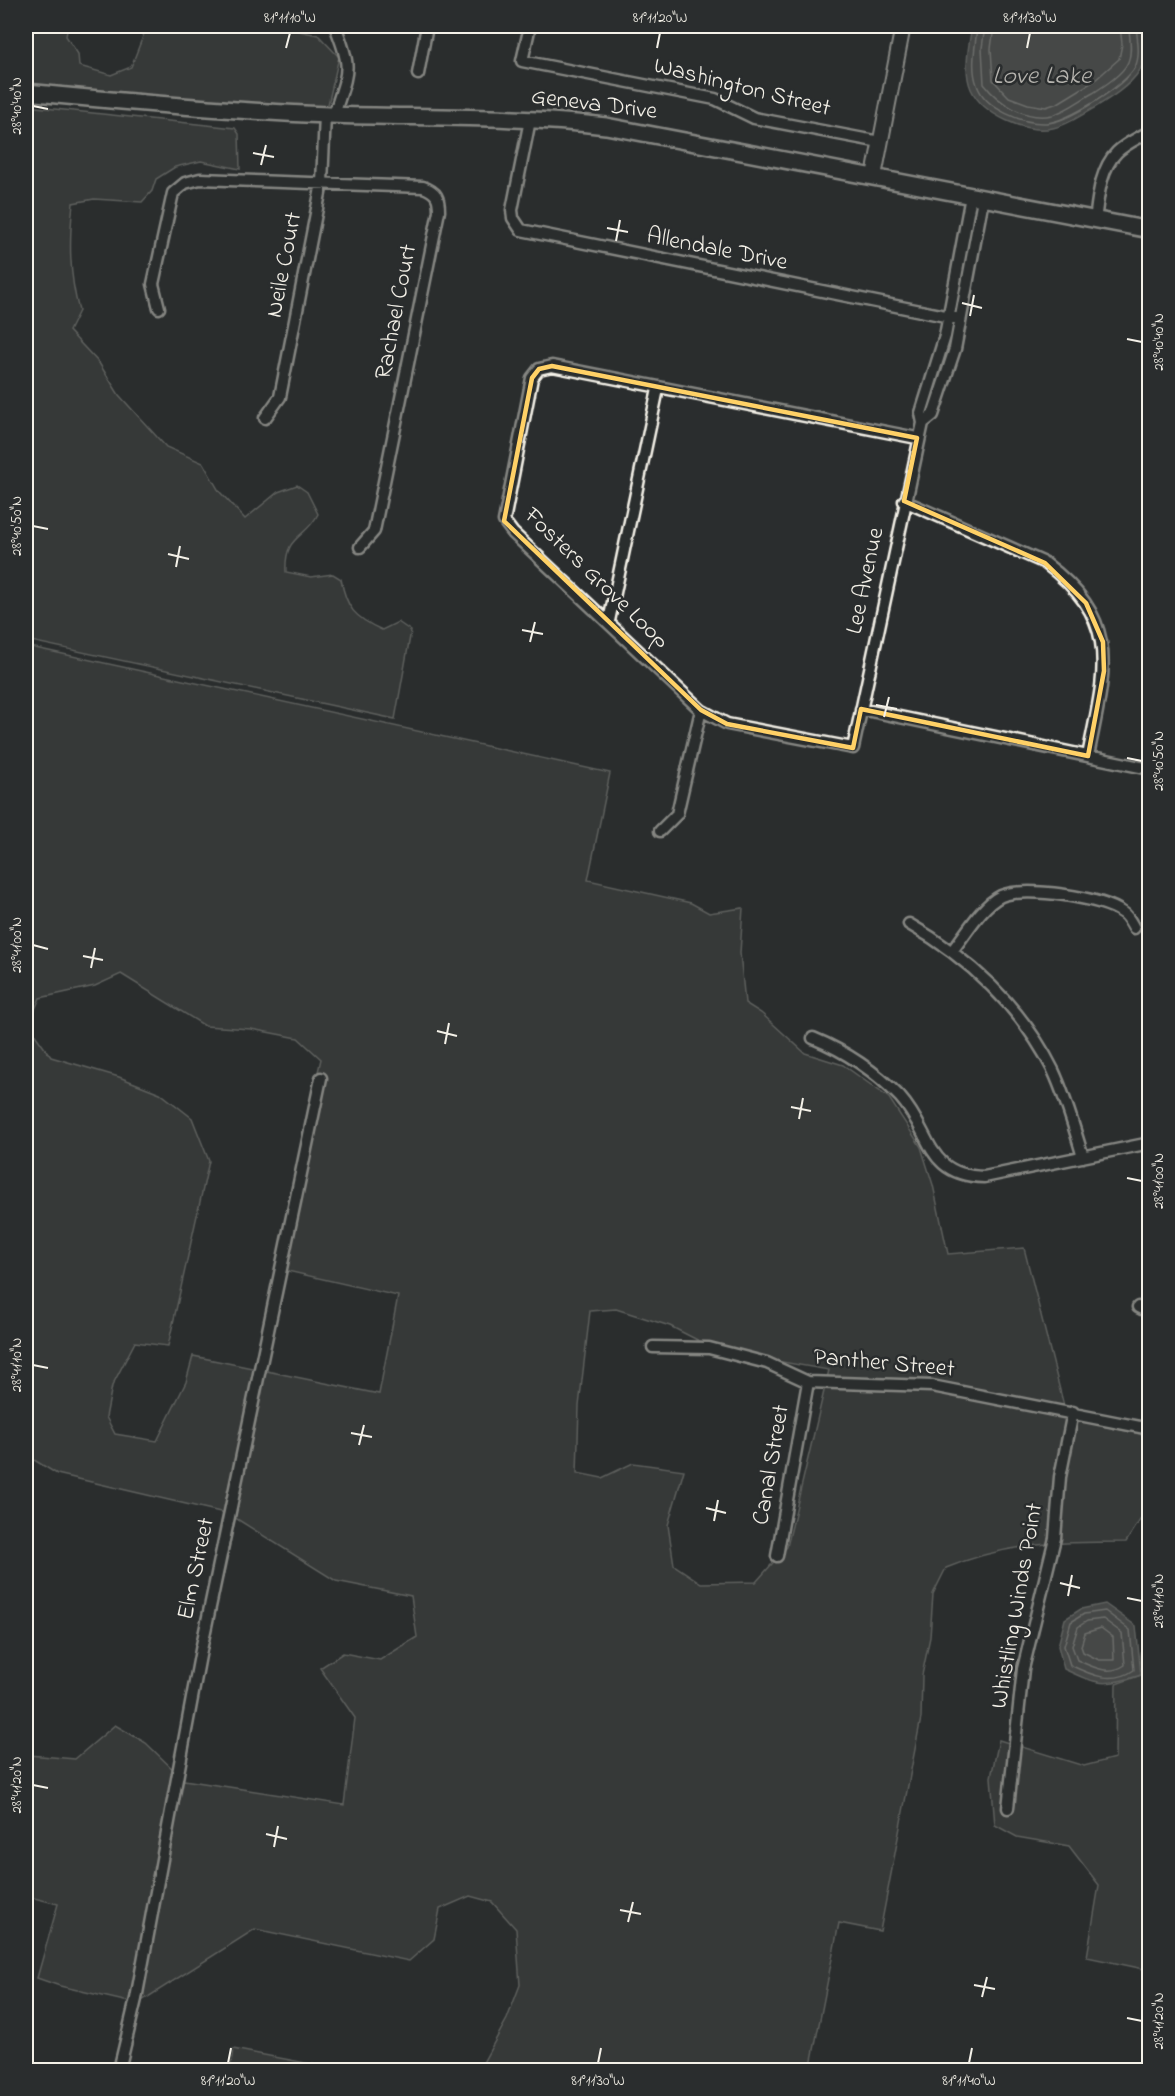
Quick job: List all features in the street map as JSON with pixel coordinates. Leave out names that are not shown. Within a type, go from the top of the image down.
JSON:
[{"type":"main road","name":"Geneva Drive","points":[[26,92],[154,105],[329,115],[530,120],[633,130],[1149,230]]},
{"type":"street","name":"Neile Court","points":[[266,418],[280,397],[322,183],[329,115],[348,65],[347,55],[335,26]]},
{"type":"street","points":[[418,74],[427,26]]},
{"type":"street","name":"Washington Street","points":[[530,26],[522,62],[715,99],[754,118],[880,142]]},
{"type":"street","points":[[873,176],[903,26]]},
{"type":"street","name":"Allendale Drive","points":[[530,120],[512,210],[513,218],[521,230],[948,317]]},
{"type":"street","points":[[1095,221],[1099,191],[1107,167],[1115,153],[1149,130]]},
{"type":"street","points":[[159,308],[153,284],[166,216],[173,193],[185,183],[200,179],[322,183]]},
{"type":"street","name":"Rachael Court","points":[[322,183],[423,187],[433,191],[439,199],[439,211],[374,531],[360,547]]},
{"type":"street","name":"Lee Avenue","points":[[923,423],[921,413],[948,317],[977,198]]},
{"type":"street","name":"Lee Avenue","points":[[853,748],[917,438],[923,423],[933,415],[954,349],[977,198]]},
{"type":"street","points":[[948,317],[960,320]]},
{"type":"street","name":"Fosters Grove Loop","points":[[853,748],[727,724],[701,711],[609,621],[513,533],[504,521],[532,378],[539,369],[552,366],[658,389],[917,438]]},
{"type":"street","points":[[609,621],[658,389]]},
{"type":"street","points":[[904,501],[1045,563],[1064,577],[1086,603],[1103,642],[1104,671],[1088,756]]},
{"type":"street","points":[[861,709],[1149,769]]},
{"type":"street","points":[[660,831],[677,814],[701,711]]},
{"type":"street","points":[[952,951],[993,902],[1011,893],[1027,892],[1068,896],[1101,904],[1124,913],[1134,928]]},
{"type":"street","points":[[909,924],[952,951],[1005,1000],[1046,1058],[1066,1100],[1083,1157]]},
{"type":"street","points":[[813,1038],[858,1059],[880,1077],[917,1121],[934,1155],[945,1167],[959,1175],[984,1177],[1149,1143]]},
{"type":"street","name":"Elm Street","points":[[119,2070],[136,1999],[201,1650],[321,1078]]},
{"type":"street","points":[[1138,1307],[1149,1313]]},
{"type":"street","name":"Panther Street","points":[[653,1347],[709,1348],[766,1363],[808,1382],[932,1386],[1073,1412],[1149,1429]]},
{"type":"street","name":"Canal Street","points":[[777,1556],[808,1382]]},
{"type":"street","name":"Whistling Winds Point","points":[[1008,1808],[1023,1669],[1055,1538],[1060,1477],[1073,1412]]},
{"type":"highlighted area","points":[[552,366],[917,438],[904,501],[1045,563],[1086,603],[1103,642],[1104,671],[1088,756],[861,709],[853,748],[727,724],[701,710],[504,521],[532,378],[539,369]]},
{"type":"shaded area","points":[[26,26],[68,26],[66,36],[78,54],[79,66],[111,75],[131,67],[147,26],[275,26],[318,35],[339,57],[327,109],[154,99],[26,86]]},
{"type":"shaded area","points":[[26,106],[235,128],[239,134],[240,169],[201,161],[175,167],[156,179],[152,191],[142,202],[94,199],[73,203],[71,257],[73,284],[79,311],[69,331],[99,363],[119,395],[166,447],[203,463],[219,491],[245,519],[278,492],[297,485],[307,492],[318,514],[288,551],[286,572],[311,577],[333,574],[341,579],[349,605],[358,616],[382,630],[398,622],[411,631],[395,719],[26,640]]},
{"type":"shaded area","points":[[26,646],[610,773],[588,880],[691,903],[709,913],[743,908],[740,953],[745,1003],[761,1013],[805,1053],[843,1065],[889,1098],[921,1147],[933,1185],[948,1254],[1024,1248],[1067,1418],[1149,1436],[1149,1506],[1126,1542],[1056,1543],[1013,1548],[969,1559],[946,1568],[933,1594],[930,1637],[922,1675],[921,1718],[880,1931],[839,1923],[810,2070],[479,2070],[507,2019],[520,1985],[516,1929],[492,1902],[470,1896],[440,1909],[434,1939],[409,1961],[255,1929],[137,2004],[60,1986],[37,1978],[58,1904],[26,1896],[26,1752],[29,1755],[75,1759],[115,1725],[146,1743],[184,1780],[344,1805],[355,1718],[320,1668],[343,1653],[380,1660],[417,1637],[411,1596],[336,1581],[229,1514],[57,1474],[26,1455]],"holes":[[[121,974],[205,1026],[251,1029],[298,1038],[321,1059],[308,1115],[283,1270],[398,1296],[379,1394],[193,1356],[186,1382],[157,1441],[115,1434],[106,1417],[112,1386],[135,1342],[168,1346],[209,1161],[192,1118],[160,1093],[119,1077],[51,1057],[28,1025],[40,998],[95,986]],[[616,1309],[670,1326],[719,1351],[829,1370],[787,1547],[756,1582],[701,1583],[674,1565],[668,1525],[684,1470],[633,1463],[602,1478],[577,1473],[579,1406],[590,1311]]]},
{"type":"shaded area","points":[[1141,1675],[1149,1682],[1149,1970],[1087,1957],[1099,1885],[1069,1846],[1017,1837],[995,1825],[991,1777],[999,1740],[1084,1766],[1115,1758],[1116,1684]]},
{"type":"shaded area","points":[[233,2049],[342,2070],[230,2070]]},
{"type":"water","name":"Love Lake","points":[[972,26],[1142,26],[1143,60],[1140,70],[1125,87],[1094,108],[1059,127],[1030,128],[995,114],[985,107],[971,89],[967,66]]},
{"type":"water","points":[[1105,1604],[1136,1626],[1141,1675],[1109,1683],[1094,1681],[1064,1669],[1058,1646],[1065,1619],[1081,1609]]}]
